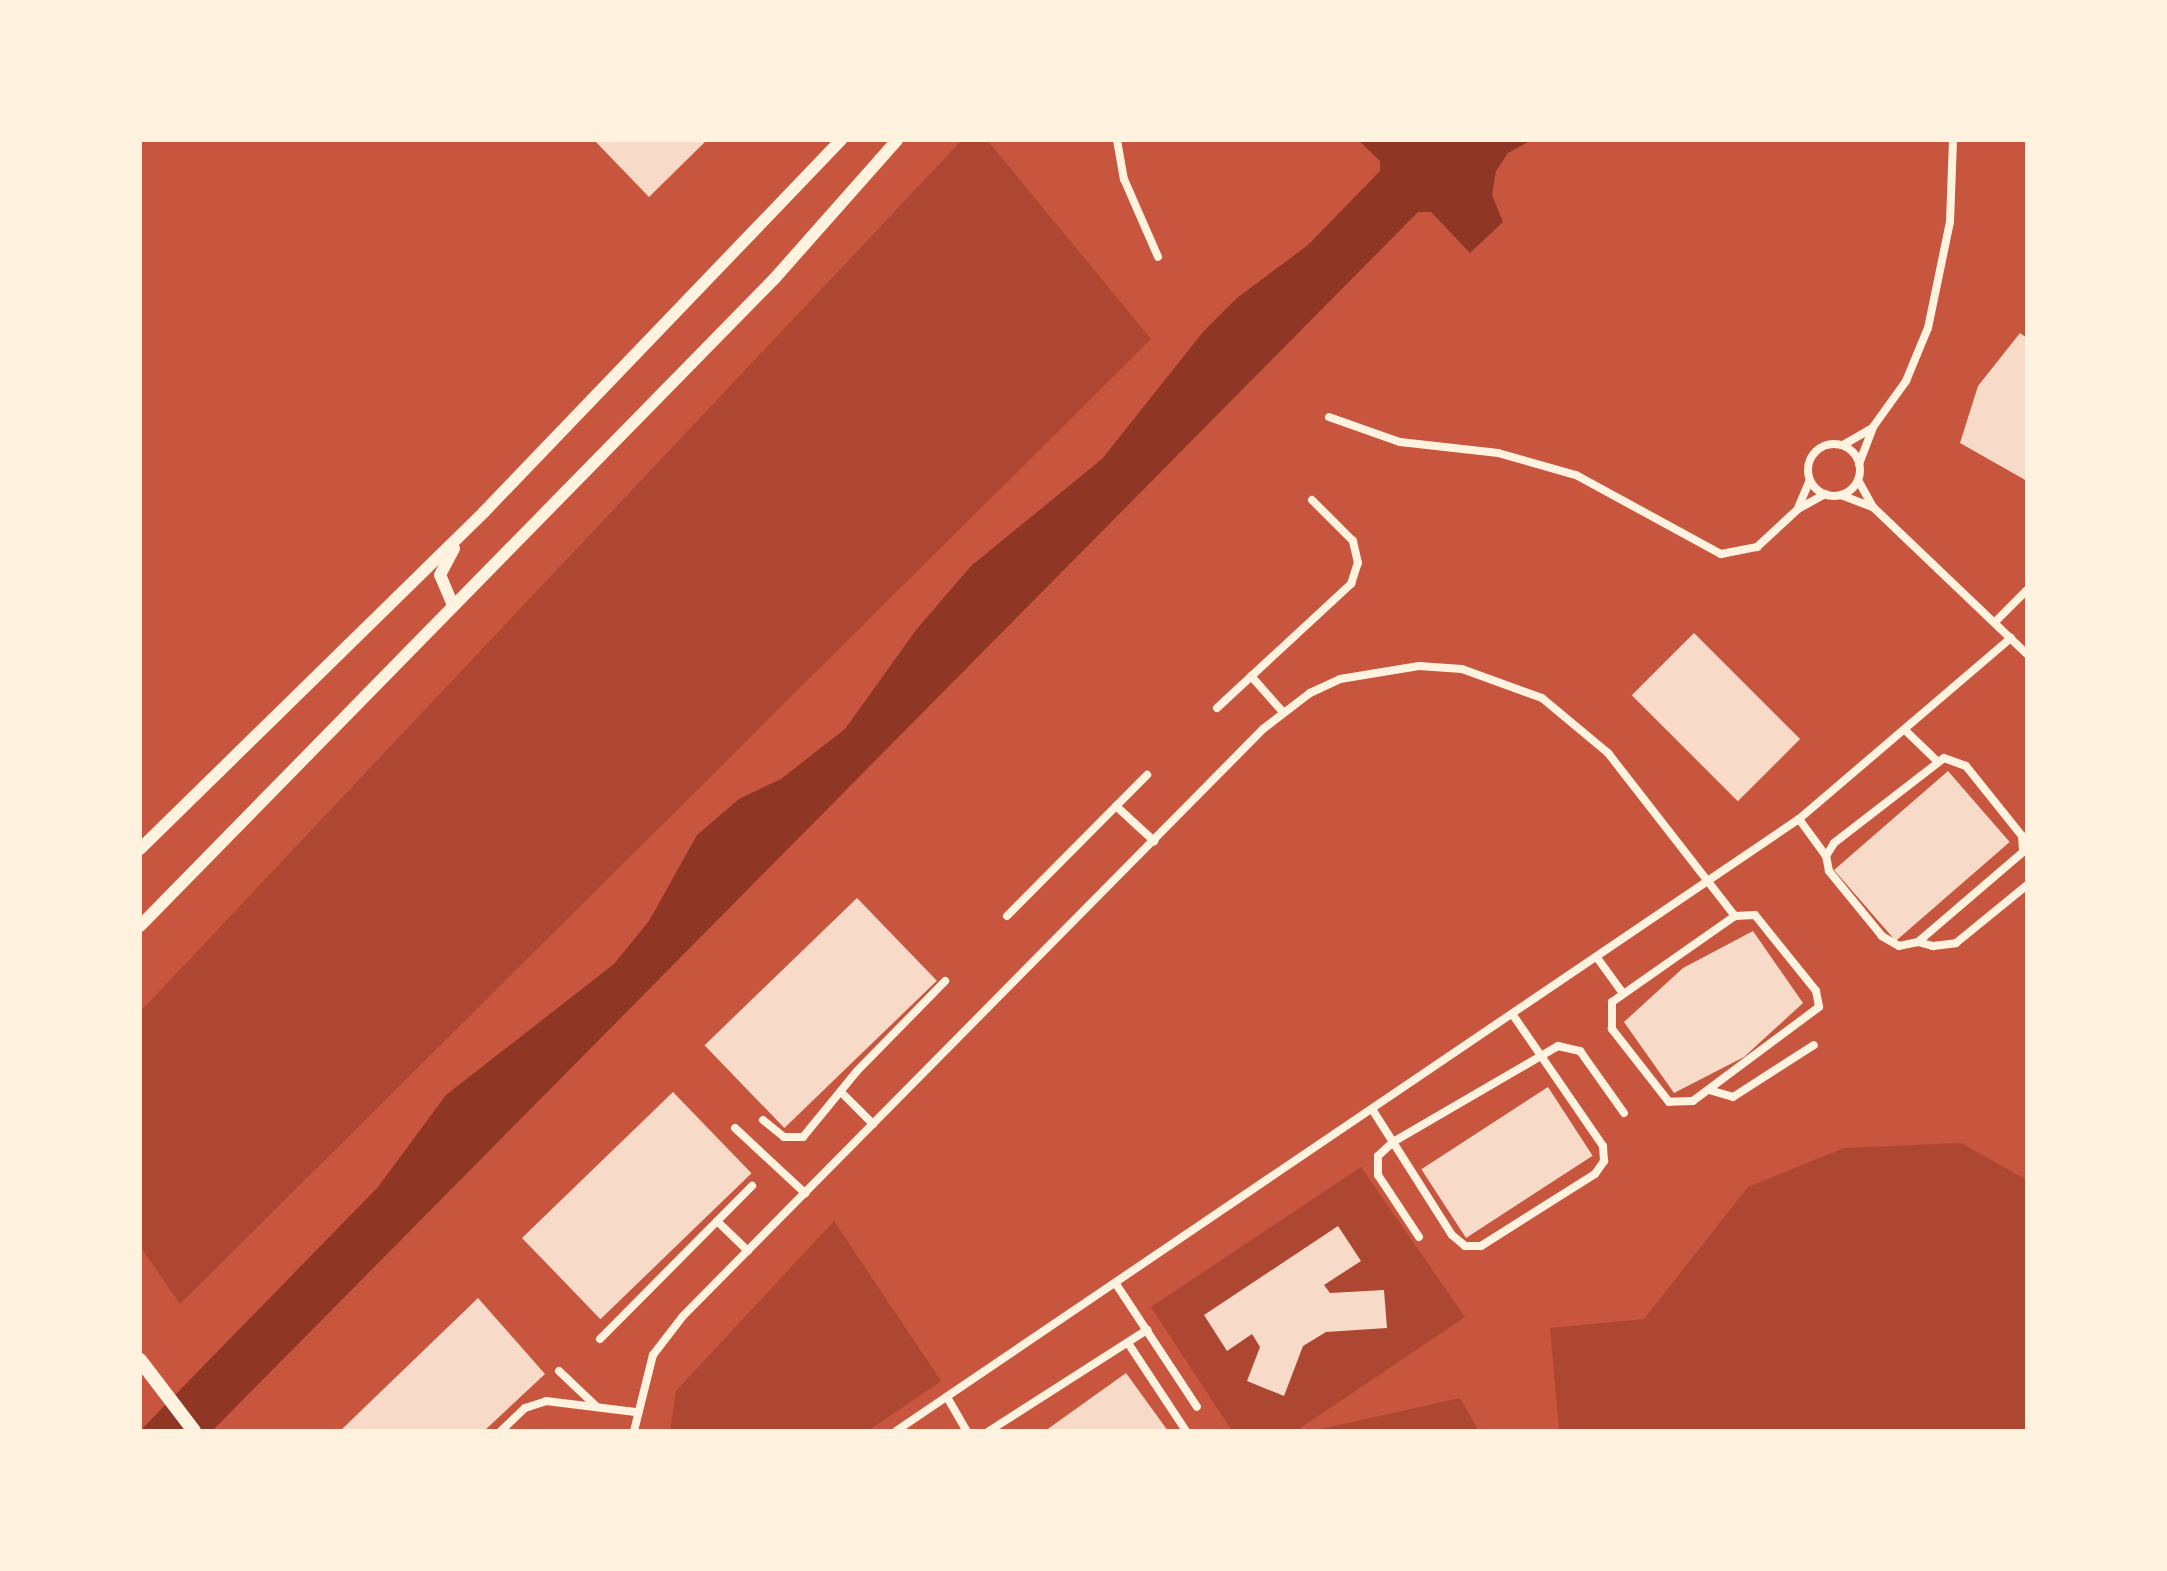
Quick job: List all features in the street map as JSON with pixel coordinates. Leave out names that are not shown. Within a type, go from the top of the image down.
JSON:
[{"type":"main road","points":[[140,1360],[194,1431]]},
{"type":"street","points":[[140,849],[484,512],[841,140]]},
{"type":"street","points":[[140,926],[452,603],[775,278],[897,140]]},
{"type":"street","points":[[1117,140],[1124,179],[1158,257]]},
{"type":"street","points":[[1953,140],[1950,222],[1928,328],[1906,381],[1873,427],[1859,464],[1858,480],[1873,507],[2027,654]]},
{"type":"street","points":[[1329,417],[1400,442],[1498,453],[1576,475],[1657,516],[1704,549],[1721,554],[1757,547],[1798,509],[1825,494],[1841,495],[1873,507]]},
{"type":"street","points":[[1798,509],[1810,480],[1809,463],[1819,448],[1843,445],[1873,427]]},
{"type":"street","points":[[1843,445],[1859,464]]},
{"type":"street","points":[[1810,480],[1825,494]]},
{"type":"street","points":[[1841,495],[1858,480]]},
{"type":"street","points":[[1217,708],[1344,592],[1356,574],[1353,541],[1312,500]]},
{"type":"street","points":[[452,603],[440,582],[441,568],[484,512]]},
{"type":"street","points":[[1995,622],[2027,590]]},
{"type":"street","points":[[896,1431],[1598,959],[1799,819],[1906,731],[2011,638]]},
{"type":"street","points":[[634,1431],[643,1377],[667,1334],[1282,711],[1340,679],[1377,671],[1462,669],[1503,680],[1577,722],[1608,753],[1735,916]]},
{"type":"street","points":[[1251,676],[1282,711]]},
{"type":"street","points":[[1906,731],[1937,761]]},
{"type":"street","points":[[1826,856],[1834,843],[1937,761],[1952,758],[1966,766],[2024,844],[2019,859],[1918,942]]},
{"type":"street","points":[[1007,916],[1147,775]]},
{"type":"street","points":[[1116,806],[1154,841]]},
{"type":"street","points":[[1799,819],[1826,856],[1829,871],[1882,936],[1899,946],[1918,942],[1933,946],[1956,943],[2027,885]]},
{"type":"street","points":[[1755,915],[1767,924],[1816,991],[1819,1007],[1685,1105],[1662,1096],[1609,1022],[1609,1008],[1622,992],[1735,916],[1755,915]]},
{"type":"street","points":[[1598,959],[1622,992]]},
{"type":"street","points":[[763,1120],[784,1137],[797,1139],[842,1093],[857,1071],[945,981]]},
{"type":"street","points":[[1372,1109],[1457,1241],[1481,1246],[1595,1174],[1604,1161],[1603,1146],[1513,1015]]},
{"type":"street","points":[[1709,1090],[1733,1097],[1814,1045]]},
{"type":"street","points":[[1419,1237],[1378,1175],[1378,1156],[1393,1142],[1558,1046],[1580,1051],[1624,1113]]},
{"type":"street","points":[[842,1093],[873,1124]]},
{"type":"street","points":[[735,1128],[805,1193]]},
{"type":"street","points":[[600,1339],[752,1186]]},
{"type":"street","points":[[717,1221],[748,1251]]},
{"type":"street","points":[[1116,1284],[1197,1407]]},
{"type":"street","points":[[989,1431],[1147,1330]]},
{"type":"street","points":[[1128,1343],[1186,1431]]},
{"type":"street","points":[[559,1371],[596,1406]]},
{"type":"street","points":[[947,1397],[967,1431]]},
{"type":"street","points":[[501,1431],[535,1403],[596,1406],[635,1412]]},
{"type":"shaded area","points":[[962,140],[987,140],[1151,339],[180,1304],[140,1246],[140,1012]]},
{"type":"shaded area","points":[[1358,140],[1532,140],[1508,153],[1496,171],[1492,195],[1503,222],[1470,253],[1431,212],[1418,212],[212,1431],[140,1431],[378,1187],[446,1095],[614,964],[649,921],[697,835],[739,799],[781,779],[845,729],[916,630],[971,566],[1102,459],[1203,332],[1237,298],[1308,245],[1380,171],[1380,161]]},
{"type":"shaded area","points":[[1961,1143],[2027,1180],[2027,1431],[1559,1431],[1550,1328],[1644,1319],[1748,1187],[1844,1148]]},
{"type":"shaded area","points":[[1361,1167],[1465,1317],[1296,1431],[1232,1431],[1151,1307]]},
{"type":"shaded area","points":[[834,1221],[941,1381],[868,1431],[670,1431],[676,1391]]},
{"type":"shaded area","points":[[1460,1398],[1479,1431],[1312,1431]]},
{"type":"building","points":[[594,140],[707,140],[649,197]]},
{"type":"building","points":[[2020,333],[2027,338],[2027,481],[1960,443],[1978,386]]},
{"type":"building","points":[[1694,633],[1800,739],[1738,801],[1632,695]]},
{"type":"building","points":[[1948,771],[2010,842],[1896,941],[1834,870]]},
{"type":"building","points":[[857,898],[937,981],[784,1128],[704,1045]]},
{"type":"building","points":[[1753,931],[1803,1003],[1744,1057],[1674,1093],[1624,1022],[1683,968]]},
{"type":"building","points":[[1548,1087],[1593,1156],[1466,1238],[1421,1169]]},
{"type":"building","points":[[673,1092],[751,1173],[600,1319],[522,1238]]},
{"type":"building","points":[[1338,1226],[1361,1261],[1324,1285],[1330,1293],[1384,1290],[1387,1328],[1326,1332],[1303,1346],[1284,1396],[1247,1381],[1260,1347],[1252,1334],[1227,1351],[1204,1315]]},
{"type":"building","points":[[478,1298],[545,1374],[484,1431],[340,1431]]},
{"type":"building","points":[[1126,1373],[1168,1431],[1045,1431]]}]
